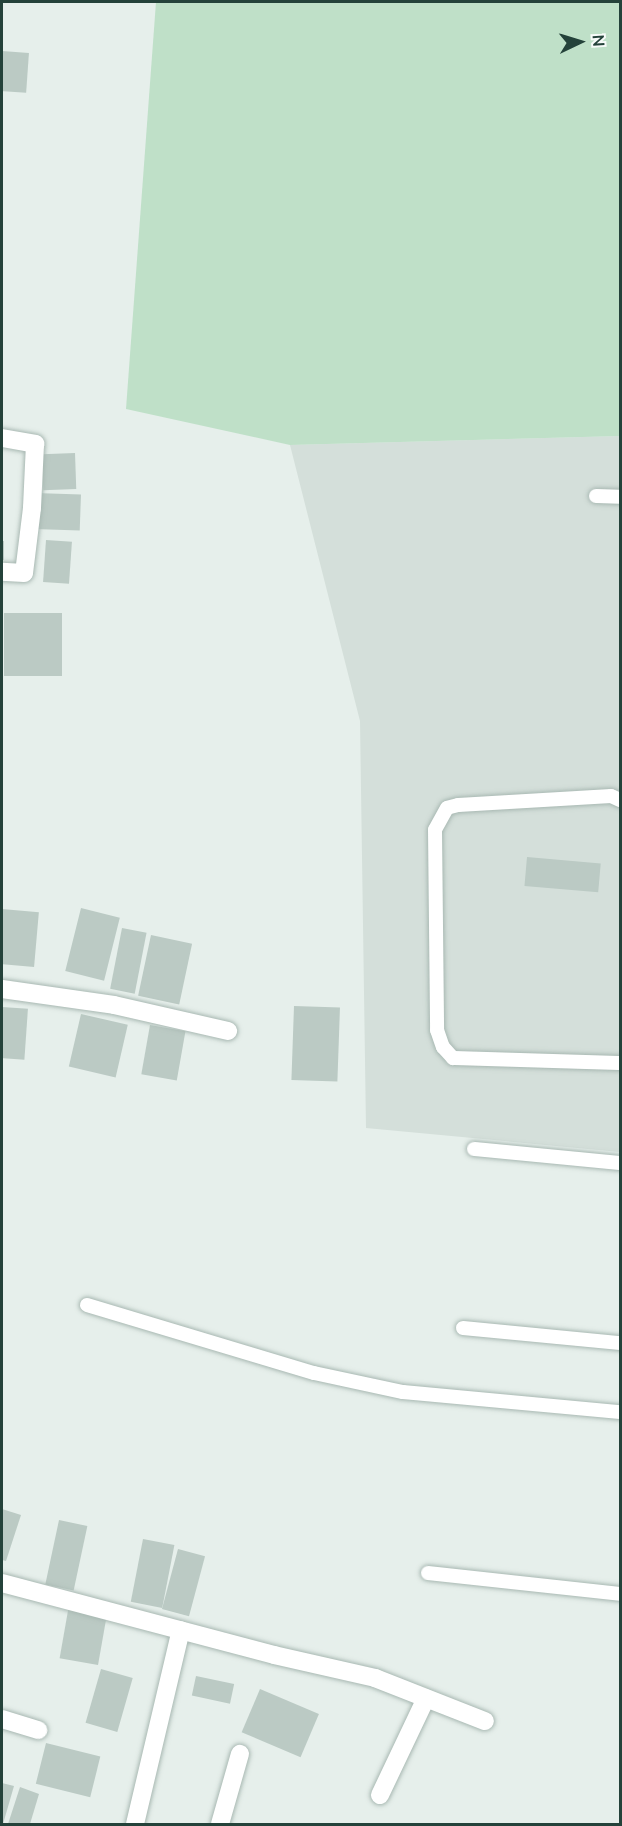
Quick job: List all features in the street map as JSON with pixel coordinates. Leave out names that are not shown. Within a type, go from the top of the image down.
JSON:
[{"type":"street","points":[[2,438],[34,444],[32,508],[24,573],[2,572]]},
{"type":"street","points":[[2,989],[114,1005],[228,1031]]},
{"type":"street","points":[[2,1583],[274,1655],[375,1678],[485,1721]]},
{"type":"street","points":[[135,1824],[181,1630]]},
{"type":"street","points":[[381,1796],[426,1698]]},
{"type":"street","points":[[2,1719],[38,1730]]},
{"type":"street","points":[[220,1824],[240,1754]]},
{"type":"lane","points":[[596,496],[621,497]]},
{"type":"lane","points":[[621,800],[610,796],[458,805],[447,808],[435,830],[437,1030],[443,1047],[453,1058],[621,1063]]},
{"type":"lane","points":[[474,1149],[621,1163]]},
{"type":"lane","points":[[87,1305],[314,1373],[403,1392],[621,1412]]},
{"type":"lane","points":[[463,1328],[621,1343]]},
{"type":"lane","points":[[428,1573],[621,1594]]},
{"type":"shaded area","points":[[620,436],[620,1152],[366,1128],[360,721],[290,445]]},
{"type":"green space","points":[[156,2],[620,2],[620,436],[290,445],[126,409]]},
{"type":"building","points":[[2,51],[29,53],[26,93],[2,91]]},
{"type":"building","points":[[75,453],[76,489],[43,490],[42,454]]},
{"type":"building","points":[[35,493],[81,495],[80,531],[34,529]]},
{"type":"building","points":[[46,540],[72,542],[69,584],[43,582]]},
{"type":"building","points":[[2,541],[4,541],[4,560],[2,560]]},
{"type":"building","points":[[4,613],[62,613],[62,676],[4,676]]},
{"type":"building","points":[[527,857],[601,863],[598,892],[524,886]]},
{"type":"building","points":[[81,908],[120,918],[104,981],[65,971]]},
{"type":"building","points":[[2,909],[39,912],[34,967],[2,964]]},
{"type":"building","points":[[122,928],[147,933],[135,994],[110,989]]},
{"type":"building","points":[[151,935],[192,944],[179,1004],[138,996]]},
{"type":"building","points":[[294,1006],[340,1008],[337,1082],[291,1080]]},
{"type":"building","points":[[2,1007],[28,1009],[24,1060],[2,1058]]},
{"type":"building","points":[[81,1014],[128,1025],[116,1077],[69,1067]]},
{"type":"building","points":[[150,1025],[185,1031],[177,1080],[141,1074]]},
{"type":"building","points":[[2,1509],[21,1515],[6,1561],[2,1560]]},
{"type":"building","points":[[59,1520],[87,1526],[74,1591],[45,1585]]},
{"type":"building","points":[[143,1539],[174,1545],[162,1608],[131,1602]]},
{"type":"building","points":[[178,1549],[205,1556],[189,1616],[162,1609]]},
{"type":"building","points":[[69,1605],[107,1612],[98,1665],[60,1658]]},
{"type":"building","points":[[101,1669],[133,1678],[117,1732],[86,1723]]},
{"type":"building","points":[[196,1676],[234,1684],[230,1704],[192,1696]]},
{"type":"building","points":[[260,1689],[319,1714],[301,1757],[242,1732]]},
{"type":"building","points":[[46,1743],[100,1757],[90,1797],[36,1784]]},
{"type":"building","points":[[2,1783],[14,1786],[3,1824],[2,1824]]},
{"type":"building","points":[[20,1787],[39,1794],[30,1824],[8,1824]]}]
